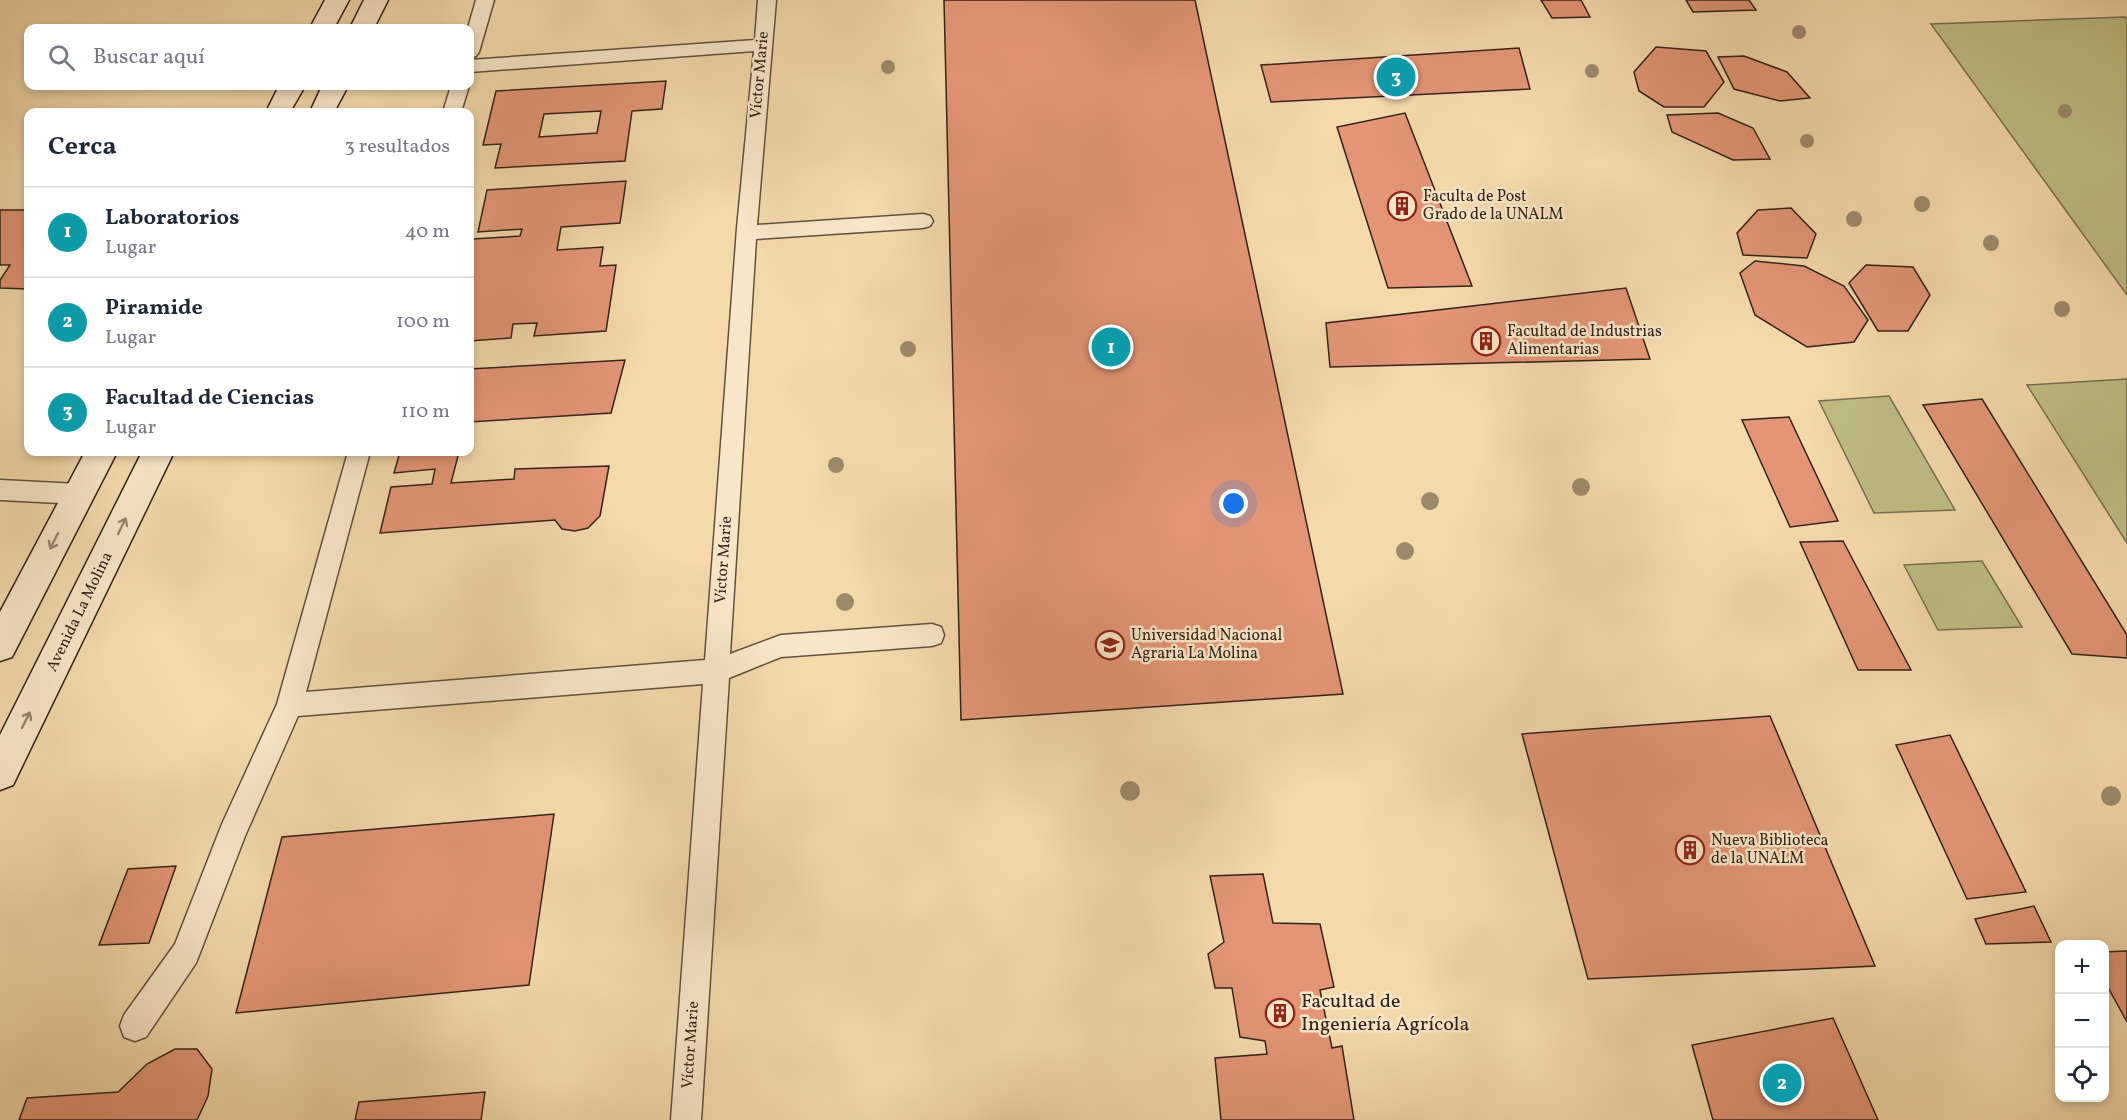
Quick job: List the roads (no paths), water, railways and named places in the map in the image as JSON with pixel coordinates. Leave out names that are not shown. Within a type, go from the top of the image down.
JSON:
[{"type":"main road","points":[[324,24],[337,0]]},
{"type":"main road","points":[[364,24],[376,0]]},
{"type":"main road","points":[[280,108],[290,90]]},
{"type":"main road","points":[[324,108],[333,90]]},
{"type":"main road","points":[[0,646],[99,456]]},
{"type":"main road","name":"Avenida La Molina","points":[[0,772],[156,456]]},
{"type":"lane","points":[[474,37],[485,0]]},
{"type":"lane","name":"Víctor Marie","points":[[686,1120],[747,233],[767,0]]},
{"type":"lane","points":[[474,66],[763,45]]},
{"type":"lane","points":[[453,108],[459,90]]},
{"type":"lane","points":[[747,233],[923,221]]},
{"type":"lane","points":[[135,1026],[186,953],[232,833],[290,705],[358,456]]},
{"type":"lane","points":[[0,490],[79,494]]},
{"type":"lane","points":[[290,705],[716,671],[781,646],[932,635]]},
{"type":"place","name":"Facultad de Ciencias","points":[[1396,77]]},
{"type":"place","name":"Faculta de Post Grado de la UNALM","points":[[1402,206]]},
{"type":"place","name":"Facultad de Industrias Alimentarias","points":[[1486,341]]},
{"type":"place","name":"Laboratorios","points":[[1111,347]]},
{"type":"place","name":"Universidad Nacional Agraria La Molina","points":[[1110,645]]},
{"type":"place","name":"Nueva Biblioteca de la UNALM","points":[[1690,850]]},
{"type":"place","name":"Facultad de Ingeniería Agrícola","points":[[1280,1013]]},
{"type":"place","name":"Piramide","points":[[1782,1083]]}]
